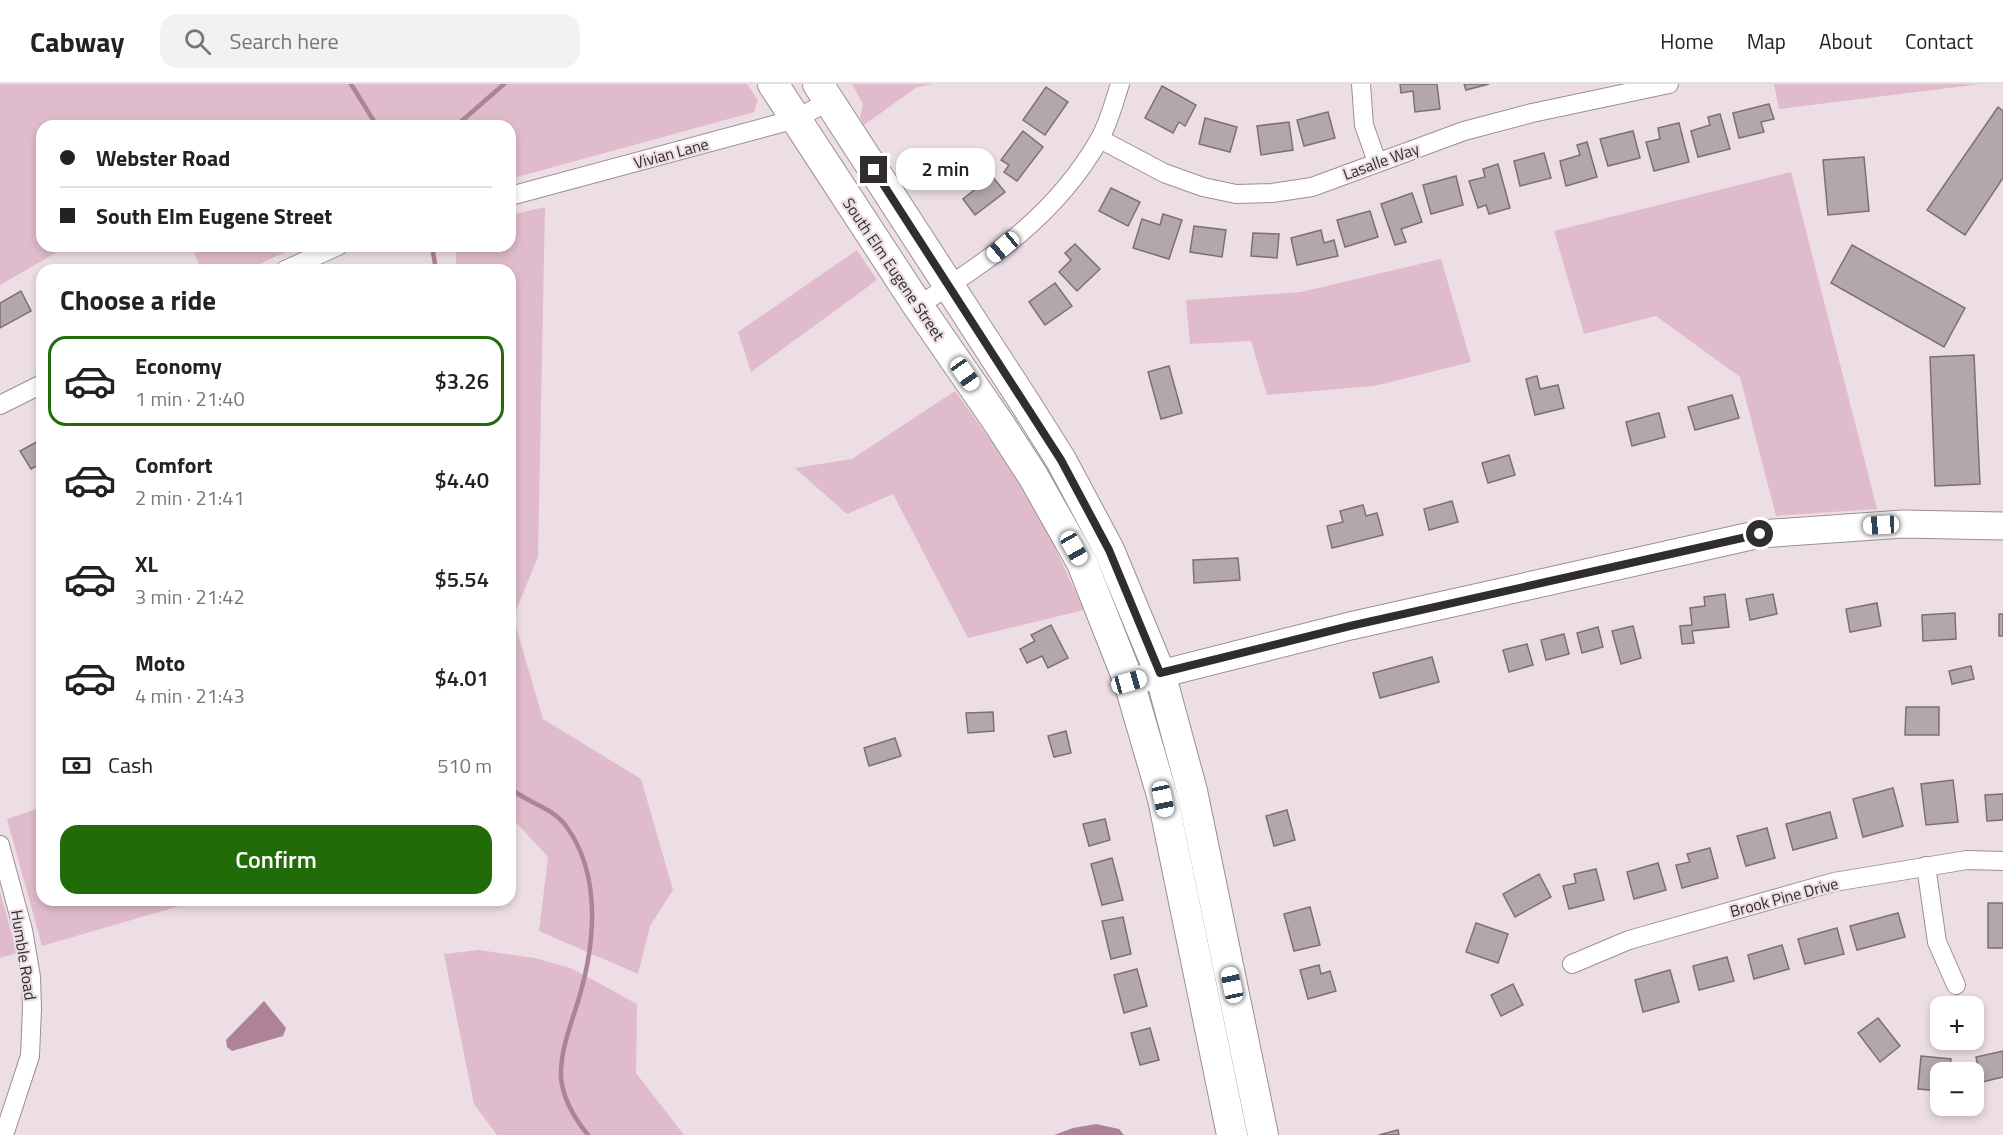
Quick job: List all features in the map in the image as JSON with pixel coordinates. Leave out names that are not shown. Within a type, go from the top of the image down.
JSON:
[{"type":"main road","name":"South Elm Eugene Street","points":[[773,84],[918,306],[1000,425],[1082,563],[1129,682],[1163,799],[1232,1135]]},
{"type":"main road","points":[[824,92],[1061,460],[1109,550],[1160,673],[1192,791],[1263,1135]]},
{"type":"street","points":[[918,306],[993,256],[1040,217],[1070,181],[1100,139],[1120,84]]},
{"type":"street","points":[[1361,84],[1365,126],[1377,162]]},
{"type":"street","name":"Lasalle Way","points":[[1100,139],[1164,173],[1203,187],[1236,194],[1272,193],[1312,187],[1464,131],[1521,116],[1669,84]]},
{"type":"street","name":"Vivian Lane","points":[[516,194],[796,119],[824,92]]},
{"type":"street","points":[[298,264],[325,252]]},
{"type":"street","points":[[0,405],[36,387]]},
{"type":"street","points":[[1129,682],[1350,626],[1760,534],[1903,524],[2003,526]]},
{"type":"street","name":"Humble Road","points":[[0,845],[24,930],[31,977],[32,1008],[30,1056],[4,1135]]},
{"type":"street","name":"Brook Pine Drive","points":[[1572,964],[1629,940],[1822,886],[1967,860],[2003,861]]},
{"type":"street","points":[[1926,866],[1937,942],[1956,985]]},
{"type":"shaded area","points":[[0,84],[747,84],[758,100],[754,112],[516,177],[516,120],[36,120],[36,252],[58,252],[0,285]]},
{"type":"shaded area","points":[[852,84],[933,84],[917,87],[864,125],[860,117],[863,104]]},
{"type":"shaded area","points":[[1774,84],[1981,84],[1779,109]]},
{"type":"shaded area","points":[[1791,172],[1877,509],[1776,516],[1740,377],[1656,316],[1584,334],[1554,231]]},
{"type":"shaded area","points":[[545,207],[538,557],[516,610],[516,264],[456,264],[456,252],[516,252],[516,214]]},
{"type":"shaded area","points":[[857,250],[877,280],[751,372],[738,332]]},
{"type":"shaded area","points":[[194,252],[286,252],[259,264],[199,264]]},
{"type":"shaded area","points":[[1441,259],[1471,362],[1374,386],[1267,395],[1251,341],[1190,344],[1186,300],[1301,292]]},
{"type":"shaded area","points":[[955,391],[1005,460],[1049,535],[1084,610],[968,638],[893,494],[847,514],[795,468],[852,459]]},
{"type":"shaded area","points":[[516,627],[543,719],[641,779],[673,890],[650,926],[638,974],[539,931],[548,857],[516,822]]},
{"type":"shaded area","points":[[36,809],[36,906],[179,906],[42,946],[7,819]]},
{"type":"shaded area","points":[[0,892],[17,953],[0,958]]},
{"type":"shaded area","points":[[479,950],[535,958],[573,969],[637,1004],[636,1073],[684,1135],[497,1135],[474,1104],[444,954]]},
{"type":"shaded area","points":[[264,1001],[286,1028],[283,1036],[232,1051],[227,1047],[226,1040]]},
{"type":"shaded area","points":[[1096,1124],[1119,1129],[1124,1135],[1054,1135],[1073,1128]]},
{"type":"building","points":[[1400,84],[1437,84],[1440,109],[1415,112],[1413,91],[1401,93]]},
{"type":"building","points":[[1464,84],[1489,84],[1466,90]]},
{"type":"building","points":[[1162,86],[1196,105],[1185,126],[1179,122],[1173,133],[1145,118]]},
{"type":"building","points":[[1046,87],[1068,102],[1045,135],[1023,120]]},
{"type":"building","points":[[1769,104],[1774,119],[1761,122],[1764,132],[1739,138],[1733,113]]},
{"type":"building","points":[[1998,107],[2003,111],[2003,178],[1965,235],[1927,210]]},
{"type":"building","points":[[1328,112],[1335,138],[1304,146],[1297,120]]},
{"type":"building","points":[[1720,114],[1730,149],[1698,157],[1691,131],[1710,125],[1708,117]]},
{"type":"building","points":[[1205,118],[1237,127],[1230,152],[1199,144]]},
{"type":"building","points":[[1289,122],[1293,150],[1261,155],[1257,126]]},
{"type":"building","points":[[1679,123],[1689,162],[1654,171],[1646,142],[1660,139],[1658,128]]},
{"type":"building","points":[[1023,131],[1043,147],[1017,181],[1004,172],[1009,165],[1001,160]]},
{"type":"building","points":[[1633,131],[1640,158],[1608,166],[1600,139]]},
{"type":"building","points":[[1587,142],[1597,177],[1566,186],[1560,161],[1580,155],[1577,145]]},
{"type":"building","points":[[1544,153],[1551,178],[1520,186],[1514,161]]},
{"type":"building","points":[[1864,157],[1869,211],[1828,215],[1823,160]]},
{"type":"building","points":[[1498,164],[1510,208],[1489,214],[1486,205],[1478,208],[1469,181],[1485,177],[1483,169]]},
{"type":"building","points":[[992,176],[1005,192],[975,215],[963,199]]},
{"type":"building","points":[[1456,176],[1463,205],[1431,214],[1423,185]]},
{"type":"building","points":[[1111,188],[1140,202],[1128,226],[1099,211]]},
{"type":"building","points":[[1412,193],[1422,222],[1401,229],[1406,242],[1395,245],[1381,204]]},
{"type":"building","points":[[1370,211],[1378,237],[1345,247],[1337,220]]},
{"type":"building","points":[[1163,214],[1182,220],[1169,259],[1133,248],[1142,219],[1160,225]]},
{"type":"building","points":[[1194,226],[1226,230],[1222,257],[1190,252]]},
{"type":"building","points":[[1321,230],[1324,243],[1334,240],[1338,256],[1297,265],[1291,238]]},
{"type":"building","points":[[1253,233],[1279,234],[1277,258],[1251,256]]},
{"type":"building","points":[[1075,244],[1100,269],[1077,291],[1059,272],[1071,260],[1065,253]]},
{"type":"building","points":[[1852,245],[1965,308],[1944,347],[1831,283]]},
{"type":"building","points":[[1055,283],[1072,306],[1045,325],[1029,302]]},
{"type":"building","points":[[21,291],[31,311],[0,328],[0,303]]},
{"type":"building","points":[[1974,355],[1980,484],[1935,486],[1930,357]]},
{"type":"building","points":[[1169,366],[1182,413],[1161,419],[1148,372]]},
{"type":"building","points":[[1537,376],[1540,389],[1558,385],[1564,408],[1535,415],[1526,379]]},
{"type":"building","points":[[1732,395],[1739,418],[1695,430],[1688,407]]},
{"type":"building","points":[[1659,413],[1665,437],[1632,446],[1626,422]]},
{"type":"building","points":[[36,442],[36,466],[31,469],[20,451]]},
{"type":"building","points":[[1509,455],[1515,475],[1488,483],[1482,463]]},
{"type":"building","points":[[1452,501],[1458,522],[1429,530],[1424,509]]},
{"type":"building","points":[[1363,505],[1366,516],[1377,513],[1383,535],[1332,548],[1327,526],[1343,522],[1340,511]]},
{"type":"building","points":[[1238,558],[1240,580],[1194,583],[1193,560]]},
{"type":"building","points":[[1725,594],[1729,627],[1692,631],[1694,643],[1682,644],[1680,626],[1692,625],[1690,608],[1705,606],[1704,597]]},
{"type":"building","points":[[1773,594],[1777,614],[1750,620],[1746,599]]},
{"type":"building","points":[[1877,603],[1881,626],[1850,632],[1846,609]]},
{"type":"building","points":[[1955,613],[1956,639],[1923,641],[1922,615]]},
{"type":"building","points":[[1999,614],[2003,614],[2003,636],[1999,636]]},
{"type":"building","points":[[1051,625],[1068,658],[1048,668],[1042,656],[1027,663],[1020,649],[1035,641],[1031,635]]},
{"type":"building","points":[[1633,626],[1641,658],[1621,664],[1612,631]]},
{"type":"building","points":[[1598,627],[1603,647],[1582,653],[1577,633]]},
{"type":"building","points":[[1564,634],[1569,654],[1546,660],[1541,640]]},
{"type":"building","points":[[1527,644],[1533,665],[1509,672],[1503,650]]},
{"type":"building","points":[[1432,657],[1439,682],[1380,698],[1373,673]]},
{"type":"building","points":[[1971,666],[1974,679],[1952,684],[1949,671]]},
{"type":"building","points":[[1906,707],[1939,707],[1939,735],[1905,735]]},
{"type":"building","points":[[993,712],[994,731],[968,733],[966,713]]},
{"type":"building","points":[[1066,731],[1071,753],[1054,757],[1048,736]]},
{"type":"building","points":[[895,738],[901,756],[869,766],[864,748]]},
{"type":"building","points":[[1953,780],[1958,822],[1926,825],[1921,784]]},
{"type":"building","points":[[1893,788],[1903,826],[1863,837],[1853,799]]},
{"type":"building","points":[[2003,794],[2003,820],[1987,821],[1985,795]]},
{"type":"building","points":[[1287,810],[1295,840],[1274,846],[1266,816]]},
{"type":"building","points":[[1830,812],[1837,838],[1793,850],[1786,824]]},
{"type":"building","points":[[1105,819],[1110,840],[1089,846],[1083,824]]},
{"type":"building","points":[[1767,828],[1775,858],[1746,866],[1737,836]]},
{"type":"building","points":[[1710,848],[1718,878],[1682,888],[1676,865],[1690,862],[1687,854]]},
{"type":"building","points":[[1112,858],[1123,900],[1102,905],[1091,864]]},
{"type":"building","points":[[1658,863],[1666,890],[1634,899],[1627,872]]},
{"type":"building","points":[[1596,869],[1604,900],[1569,909],[1563,886],[1576,883],[1574,874]]},
{"type":"building","points":[[1539,874],[1551,897],[1515,917],[1503,894]]},
{"type":"building","points":[[1988,903],[2003,903],[2003,948],[1988,948]]},
{"type":"building","points":[[1310,907],[1320,945],[1294,951],[1284,914]]},
{"type":"building","points":[[1898,913],[1905,937],[1857,950],[1850,926]]},
{"type":"building","points":[[1123,917],[1131,954],[1111,959],[1102,921]]},
{"type":"building","points":[[1476,923],[1508,934],[1498,963],[1466,952]]},
{"type":"building","points":[[1837,928],[1844,954],[1805,964],[1798,939]]},
{"type":"building","points":[[1782,945],[1789,969],[1754,979],[1748,955]]},
{"type":"building","points":[[1727,957],[1734,981],[1699,990],[1693,966]]},
{"type":"building","points":[[1319,965],[1321,974],[1330,971],[1336,991],[1308,999],[1300,970]]},
{"type":"building","points":[[1137,969],[1147,1006],[1124,1013],[1114,975]]},
{"type":"building","points":[[1670,970],[1679,1002],[1643,1012],[1635,980]]},
{"type":"building","points":[[1513,984],[1523,1005],[1501,1016],[1491,995]]},
{"type":"building","points":[[1878,1018],[1900,1046],[1880,1062],[1858,1033]]},
{"type":"building","points":[[1150,1028],[1159,1060],[1140,1065],[1131,1033]]},
{"type":"building","points":[[2003,1051],[2003,1077],[1984,1082],[1984,1062],[1977,1062],[1976,1057]]},
{"type":"building","points":[[1921,1056],[1951,1059],[1951,1062],[1930,1062],[1930,1090],[1918,1089]]},
{"type":"building","points":[[1398,1130],[1399,1135],[1379,1135]]},
{"type":"waterway","points":[[351,84],[373,120]]},
{"type":"waterway","points":[[463,120],[504,84]]},
{"type":"waterway","points":[[433,252],[435,264]]},
{"type":"waterway","points":[[516,792],[546,809],[566,826],[578,845],[590,888],[592,910],[589,955],[585,977],[564,1048],[561,1068],[564,1094],[570,1108],[588,1135]]},
{"type":"route","points":[[874,170],[1061,460],[1109,550],[1160,673],[1350,626],[1760,534]]}]
